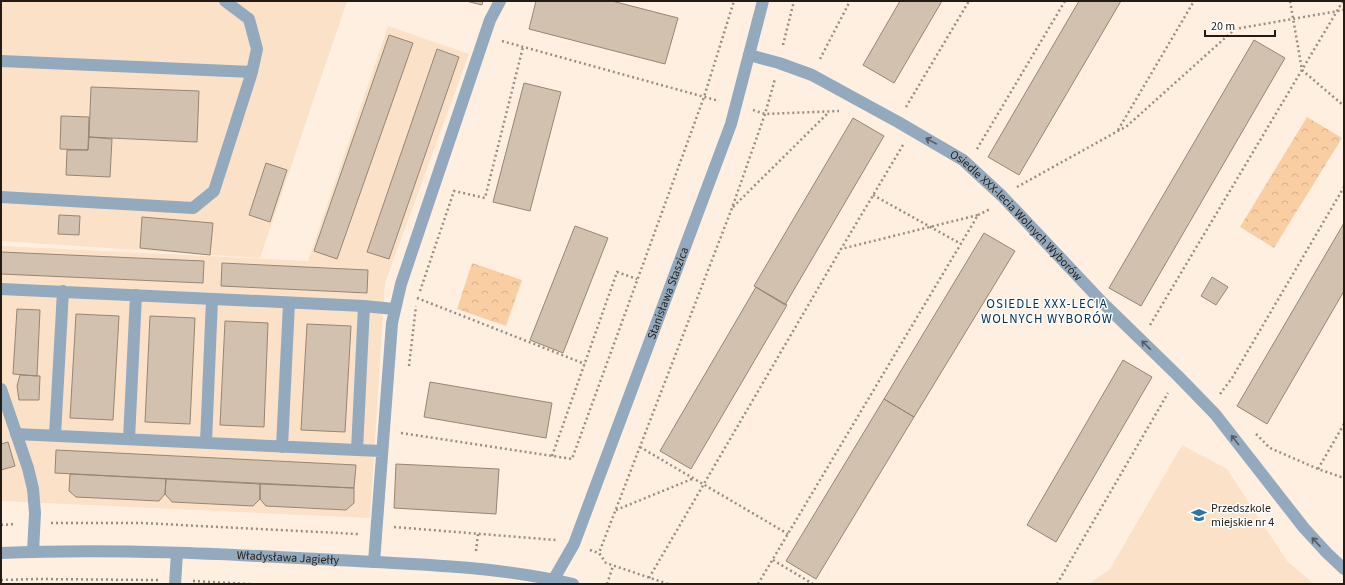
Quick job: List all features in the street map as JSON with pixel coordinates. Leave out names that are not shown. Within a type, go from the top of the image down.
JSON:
[{"type":"street","points":[[1,197],[193,208],[214,191],[252,72],[257,49],[249,19],[225,1]]},
{"type":"street","points":[[374,562],[394,309],[401,284],[490,20],[500,1]]},
{"type":"street","name":"Stanisława Staszica","points":[[552,582],[574,544],[731,124],[763,1]]},
{"type":"street","name":"Osiedle XXX-lecia Wolnych Wyborów","points":[[749,55],[779,63],[812,76],[898,122],[963,160],[1002,196],[1102,302],[1215,414],[1304,528],[1344,569]]},
{"type":"street","points":[[1,62],[252,72]]},
{"type":"street","points":[[1,289],[364,306],[394,309]]},
{"type":"street","points":[[55,435],[63,292]]},
{"type":"street","points":[[129,439],[136,295]]},
{"type":"street","points":[[206,442],[212,299]]},
{"type":"street","points":[[282,446],[289,303]]},
{"type":"street","points":[[357,450],[364,306]]},
{"type":"street","points":[[1,389],[28,468],[33,489],[35,513],[33,552]]},
{"type":"street","points":[[16,434],[382,451]]},
{"type":"street","name":"Władysława Jagiełły","points":[[1,553],[144,551],[374,562],[474,569],[552,582],[574,584]]},
{"type":"street","points":[[175,582],[177,553]]},
{"type":"path","points":[[401,426],[400,433],[572,459],[704,97],[734,1]]},
{"type":"path","points":[[599,553],[732,208],[765,114],[794,1]]},
{"type":"path","points":[[812,76],[850,1]]},
{"type":"path","points":[[898,122],[969,1]]},
{"type":"path","points":[[968,165],[1065,1]]},
{"type":"path","points":[[1118,131],[1194,1]]},
{"type":"path","points":[[1290,1],[1302,70],[1344,106]]},
{"type":"path","points":[[1141,340],[1343,1]]},
{"type":"path","points":[[1002,196],[1127,126],[1235,29],[1344,10]]},
{"type":"path","points":[[485,36],[765,114],[844,111]]},
{"type":"path","points":[[408,373],[417,298],[454,190],[485,198],[523,47]]},
{"type":"path","points":[[732,208],[830,112]]},
{"type":"path","points":[[649,578],[912,130]]},
{"type":"path","points":[[1218,396],[1232,378],[1344,187]]},
{"type":"path","points":[[873,195],[961,244]]},
{"type":"path","points":[[758,584],[978,215],[841,249]]},
{"type":"path","points":[[552,456],[617,272],[637,279]]},
{"type":"path","points":[[417,298],[585,364]]},
{"type":"path","points":[[1057,584],[1178,376]]},
{"type":"path","points":[[1318,469],[1344,424]]},
{"type":"path","points":[[1254,432],[1270,448],[1318,469],[1344,478]]},
{"type":"path","points":[[640,447],[788,534]]},
{"type":"path","points":[[616,510],[693,479]]},
{"type":"path","points":[[1,525],[34,523],[141,523],[377,530],[557,540],[574,544],[599,553],[606,563],[613,566],[668,584]]},
{"type":"path","points":[[773,560],[813,584]]},
{"type":"path","points":[[607,584],[613,566]]},
{"type":"path","points":[[1,580],[36,579],[250,584]]},
{"type":"shaded area","points":[[1,1],[347,1],[260,258],[1,241]]},
{"type":"shaded area","points":[[388,26],[469,54],[385,283],[370,518],[1,501],[1,246],[308,261]]},
{"type":"shaded area","name":"Przedszkole miejskie nr 4","points":[[1182,445],[1227,469],[1287,561],[1314,584],[1089,584],[1110,569]]},
{"type":"green space","points":[[1307,117],[1342,138],[1274,248],[1240,227]]},
{"type":"green space","points":[[472,263],[522,280],[506,326],[457,309]]},
{"type":"building","points":[[466,1],[483,1],[482,5]]},
{"type":"building","points":[[536,1],[612,1],[678,18],[665,64],[529,29]]},
{"type":"building","points":[[900,1],[942,1],[894,83],[863,65]]},
{"type":"building","points":[[1079,1],[1121,1],[1019,175],[988,157]]},
{"type":"building","points":[[389,35],[413,43],[337,259],[314,251]]},
{"type":"building","points":[[1254,40],[1285,58],[1141,306],[1109,288]]},
{"type":"building","points":[[437,49],[459,57],[389,259],[367,252]]},
{"type":"building","points":[[524,83],[561,92],[530,211],[493,202]]},
{"type":"building","points":[[91,87],[199,91],[197,142],[89,137]]},
{"type":"building","points":[[61,116],[89,117],[88,150],[60,149]]},
{"type":"building","points":[[853,118],[884,136],[785,305],[754,286]]},
{"type":"building","points":[[89,137],[112,139],[110,177],[66,175],[67,150],[88,150]]},
{"type":"building","points":[[266,163],[287,170],[270,222],[249,215]]},
{"type":"building","points":[[59,215],[80,216],[79,235],[58,234]]},
{"type":"building","points":[[142,217],[213,223],[210,255],[140,248]]},
{"type":"building","points":[[1344,223],[1344,291],[1267,424],[1237,406]]},
{"type":"building","points":[[575,226],[608,238],[563,353],[530,340]]},
{"type":"building","points":[[984,233],[1015,251],[914,417],[884,399]]},
{"type":"building","points":[[1,252],[204,261],[203,283],[1,274]]},
{"type":"building","points":[[222,263],[368,270],[367,293],[221,286]]},
{"type":"building","points":[[1212,277],[1228,287],[1216,305],[1201,296]]},
{"type":"building","points":[[756,287],[787,305],[691,469],[660,451]]},
{"type":"building","points":[[17,309],[40,310],[37,376],[13,374]]},
{"type":"building","points":[[76,314],[119,316],[113,420],[70,418]]},
{"type":"building","points":[[150,316],[195,318],[190,424],[145,422]]},
{"type":"building","points":[[225,321],[268,323],[264,427],[220,425]]},
{"type":"building","points":[[307,324],[351,326],[345,432],[301,430]]},
{"type":"building","points":[[1123,360],[1152,377],[1056,542],[1027,525]]},
{"type":"building","points":[[20,375],[40,376],[39,400],[19,400],[17,386]]},
{"type":"building","points":[[430,382],[552,403],[546,438],[424,417]]},
{"type":"building","points":[[884,399],[914,417],[816,579],[786,561]]},
{"type":"building","points":[[8,442],[15,466],[1,470],[1,444]]},
{"type":"building","points":[[56,450],[356,465],[354,488],[55,473]]},
{"type":"building","points":[[396,464],[499,469],[496,514],[394,508]]},
{"type":"building","points":[[70,474],[166,479],[165,494],[159,501],[76,497],[69,491]]},
{"type":"building","points":[[166,479],[260,484],[260,499],[253,506],[172,502],[165,494]]},
{"type":"building","points":[[260,484],[354,488],[354,503],[346,510],[266,506],[260,499]]},
{"type":"place","name":"Przedszkole miejskie nr 4","points":[[1199,515]]},
{"type":"district","name":"OSIEDLE XXX-LECIA WOLNYCH WYBORÓW","points":[[1047,310]]}]
